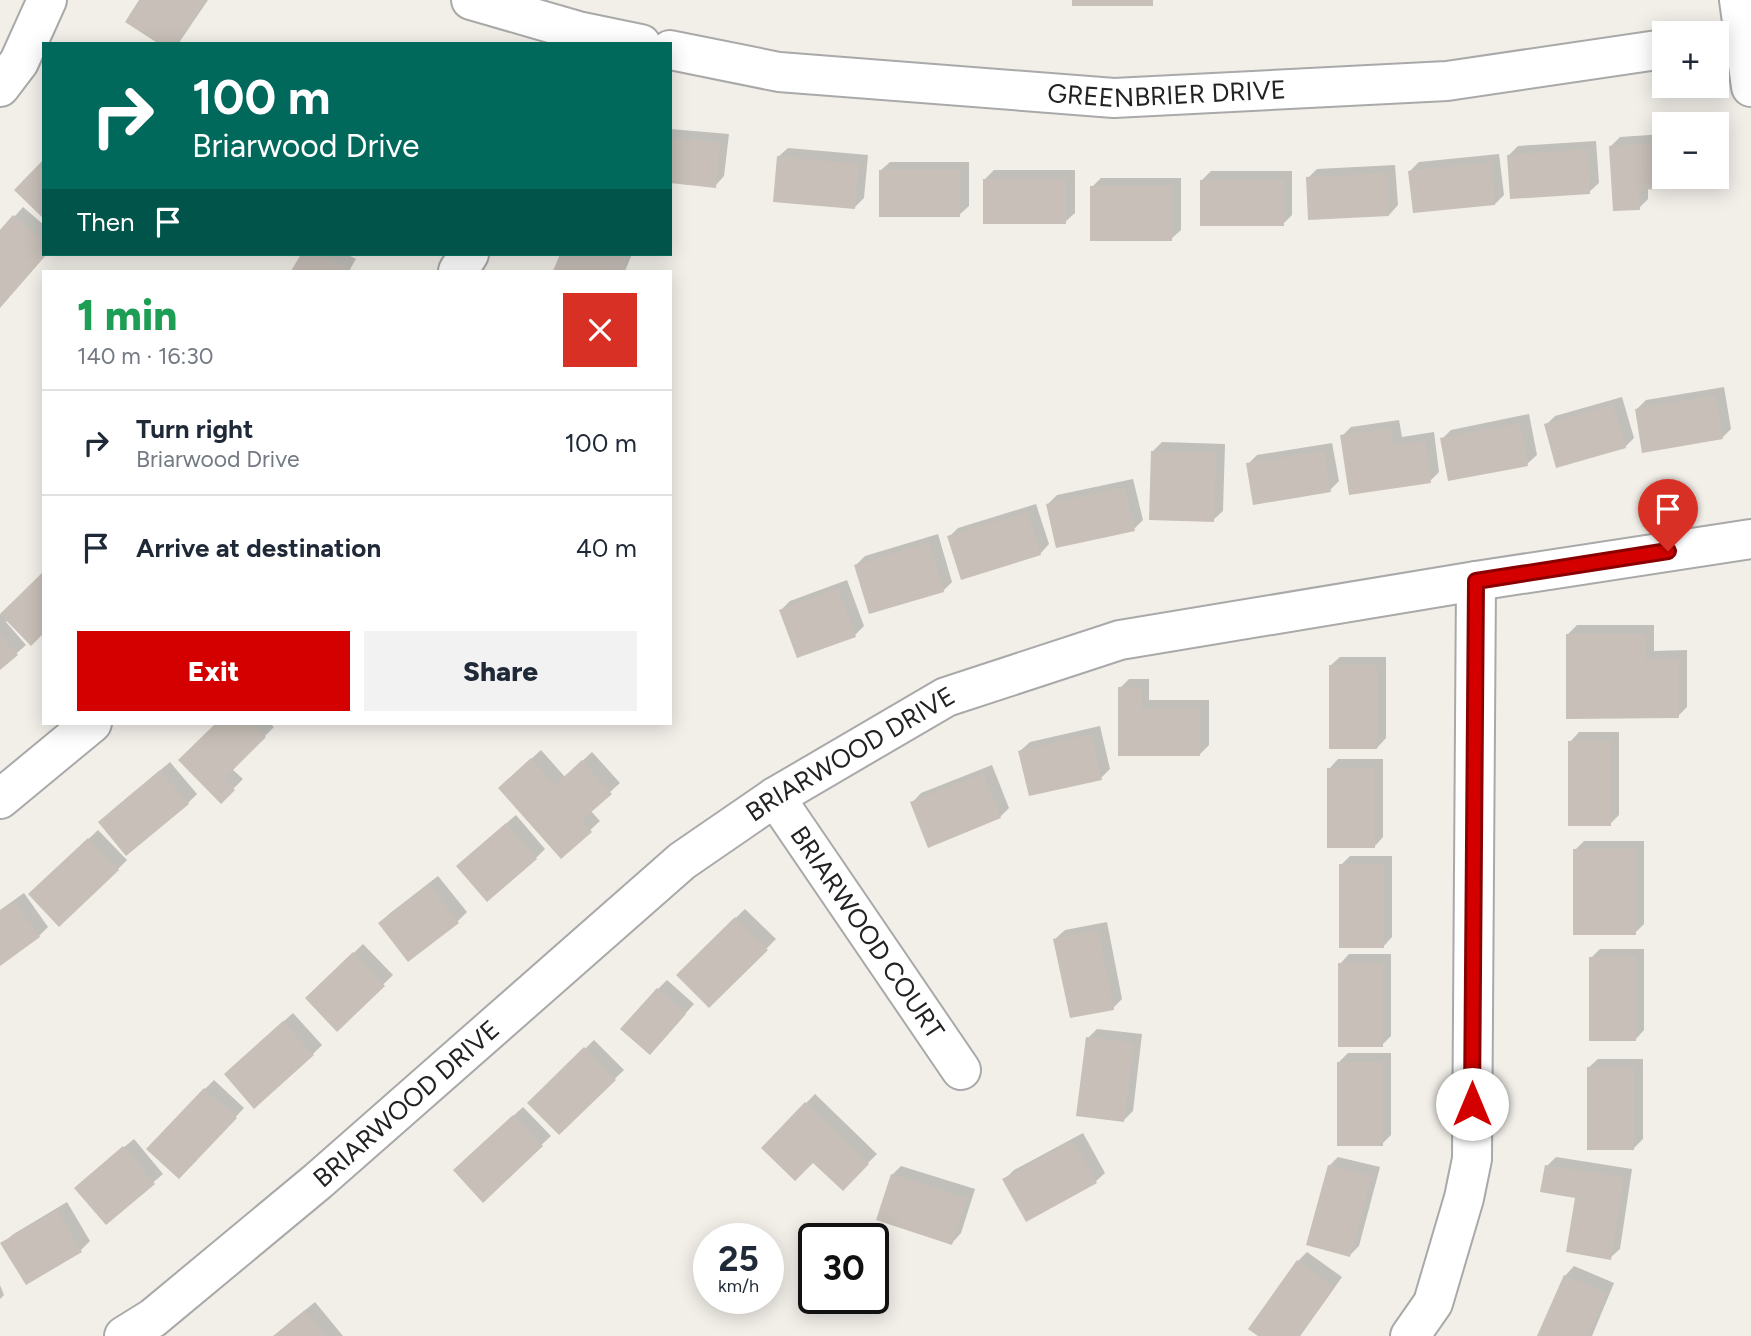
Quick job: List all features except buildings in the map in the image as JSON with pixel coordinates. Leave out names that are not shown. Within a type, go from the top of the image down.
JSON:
[{"type":"street","points":[[0,87],[19,62],[47,0]]},
{"type":"street","points":[[471,0],[575,37],[622,42]]},
{"type":"street","points":[[1739,0],[1730,40],[1751,87]]},
{"type":"street","name":"GREENBRIER DRIVE","points":[[672,50],[779,72],[1114,98],[1447,81],[1652,51]]},
{"type":"street","name":"BRIARWOOD DRIVE","points":[[147,1330],[682,861],[775,797],[946,697],[1120,640],[1751,539]]},
{"type":"street","points":[[1410,1336],[1433,1303],[1464,1198],[1472,1159],[1476,581]]},
{"type":"street","points":[[0,799],[90,725]]},
{"type":"street","name":"BRIARWOOD COURT","points":[[775,797],[961,1070]]},
{"type":"route","points":[[1472,1104],[1476,581],[1668,551]]}]
